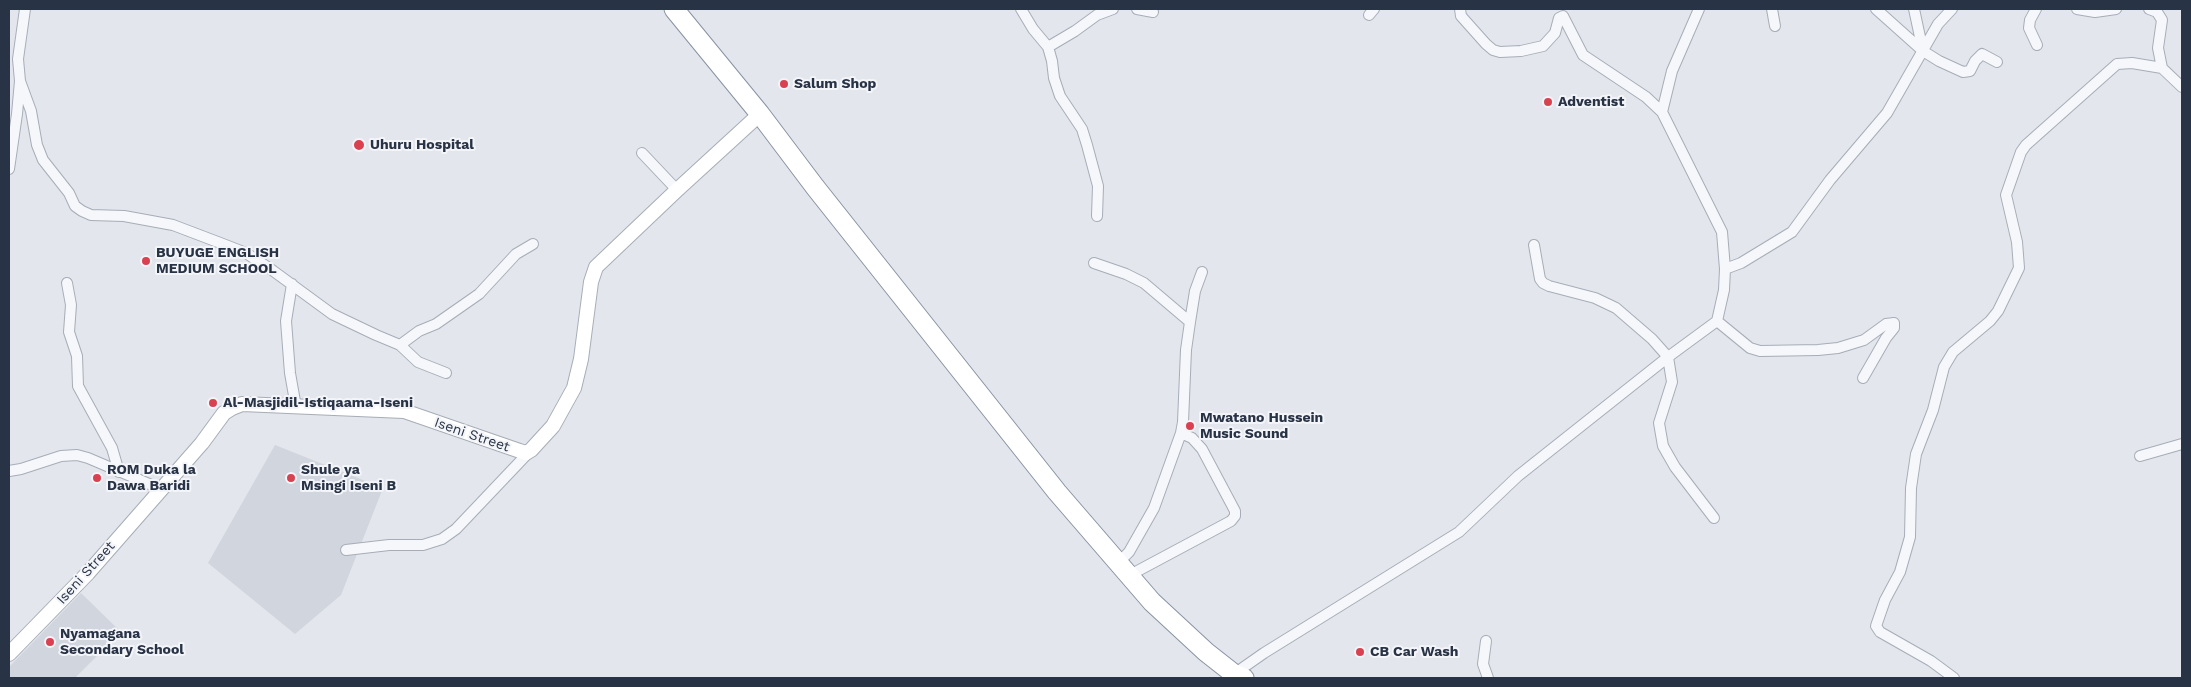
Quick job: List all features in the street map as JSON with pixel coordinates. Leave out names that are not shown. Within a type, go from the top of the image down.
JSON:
[{"type":"highway","points":[[674,9],[760,114],[815,187],[1051,484],[1152,602],[1206,652],[1239,676]]},
{"type":"street","points":[[9,169],[17,114],[20,81],[18,59],[25,9]]},
{"type":"street","points":[[1021,9],[1048,47],[1054,78],[1060,96],[1082,129],[1096,173],[1098,186],[1097,216]]},
{"type":"street","points":[[1048,47],[1097,15],[1113,9]]},
{"type":"street","points":[[1137,9],[1153,12]]},
{"type":"street","points":[[1460,9],[1461,16],[1486,44],[1493,50],[1500,52],[1521,51],[1543,46],[1556,33],[1563,12]]},
{"type":"street","points":[[1662,112],[1672,71],[1699,9]]},
{"type":"street","points":[[1772,9],[1775,26]]},
{"type":"street","points":[[1876,9],[1923,51],[1939,61],[1966,73],[1982,54],[1997,62]]},
{"type":"street","points":[[1914,9],[1923,51]]},
{"type":"street","points":[[1725,269],[1741,263],[1792,232],[1830,180],[1887,112],[1938,24],[1952,9]]},
{"type":"street","points":[[2036,9],[2030,20],[2029,28],[2037,45]]},
{"type":"street","points":[[2077,9],[2095,12],[2116,9]]},
{"type":"street","points":[[2149,9],[2157,12],[2162,20],[2158,48],[2162,68]]},
{"type":"street","points":[[1239,676],[1264,653],[1459,532],[1518,476],[1668,357],[1717,321],[1724,290],[1725,269],[1722,232],[1662,112],[1646,96],[1583,55],[1563,12]]},
{"type":"street","points":[[1954,678],[1931,661],[1880,632],[1876,626],[1885,600],[1900,572],[1910,536],[1911,488],[1916,454],[1933,410],[1944,367],[1953,352],[1971,339],[1998,311],[2019,268],[2017,242],[2006,195],[2021,152],[2026,145],[2117,64],[2132,62],[2162,68],[2182,87]]},
{"type":"street","points":[[20,81],[31,111],[37,145],[44,160],[69,193],[75,206],[82,211],[91,215],[133,217],[173,225],[246,253],[332,314],[376,336],[400,345],[418,362],[446,374]]},
{"type":"street","points":[[346,550],[389,545],[423,545],[442,539],[456,529],[553,426],[574,388],[581,359],[591,282],[596,267],[760,114]]},
{"type":"street","points":[[642,153],[677,190]]},
{"type":"street","points":[[400,345],[419,331],[436,324],[479,294],[516,254],[533,244]]},
{"type":"street","points":[[1534,245],[1540,279],[1543,283],[1595,298],[1616,308],[1652,338],[1668,357],[1672,382],[1659,423],[1663,446],[1676,467],[1714,518]]},
{"type":"street","points":[[1094,263],[1126,274],[1144,283],[1190,322]]},
{"type":"street","points":[[1125,569],[1129,552],[1154,508],[1181,434],[1186,350],[1195,291],[1202,272]]},
{"type":"street","points":[[66,283],[71,305],[68,316],[69,332],[77,356],[78,386],[110,444],[118,472]]},
{"type":"street","points":[[292,284],[286,329],[290,373],[296,407]]},
{"type":"street","points":[[1717,321],[1750,348],[1760,351],[1838,348],[1864,340],[1886,324],[1894,323],[1894,328],[1886,338],[1863,378]]},
{"type":"street","name":"Iseni Street","points":[[9,654],[88,573],[202,443],[224,413],[242,404],[404,411],[526,453],[531,450]]},
{"type":"street","points":[[1125,569],[1231,521],[1234,516],[1236,511],[1202,448],[1192,438],[1181,434]]},
{"type":"street","points":[[2140,456],[2182,444]]},
{"type":"street","points":[[9,471],[22,469],[61,456],[77,455],[161,489]]},
{"type":"street","points":[[1486,641],[1482,664],[1488,678]]},
{"type":"shaded area","points":[[275,445],[383,488],[341,595],[295,634],[208,563]]},
{"type":"shaded area","points":[[81,593],[121,632],[75,678],[10,678],[9,667]]},
{"type":"place","name":"Salum Shop","points":[[784,84]]},
{"type":"place","name":"Adventist","points":[[1548,102]]},
{"type":"place","name":"Uhuru Hospital","points":[[359,145]]},
{"type":"place","name":"BUYUGE ENGLISH MEDIUM SCHOOL","points":[[146,261]]},
{"type":"place","name":"Al-Masjidil-Istiqaama-Iseni","points":[[213,403]]},
{"type":"place","name":"Mwatano Hussein Music Sound","points":[[1190,426]]},
{"type":"place","name":"ROM Duka la Dawa Baridi","points":[[97,478]]},
{"type":"place","name":"Shule ya Msingi Iseni B","points":[[291,478]]},
{"type":"place","name":"Nyamagana Secondary School","points":[[50,642]]},
{"type":"place","name":"CB Car Wash","points":[[1360,652]]}]
